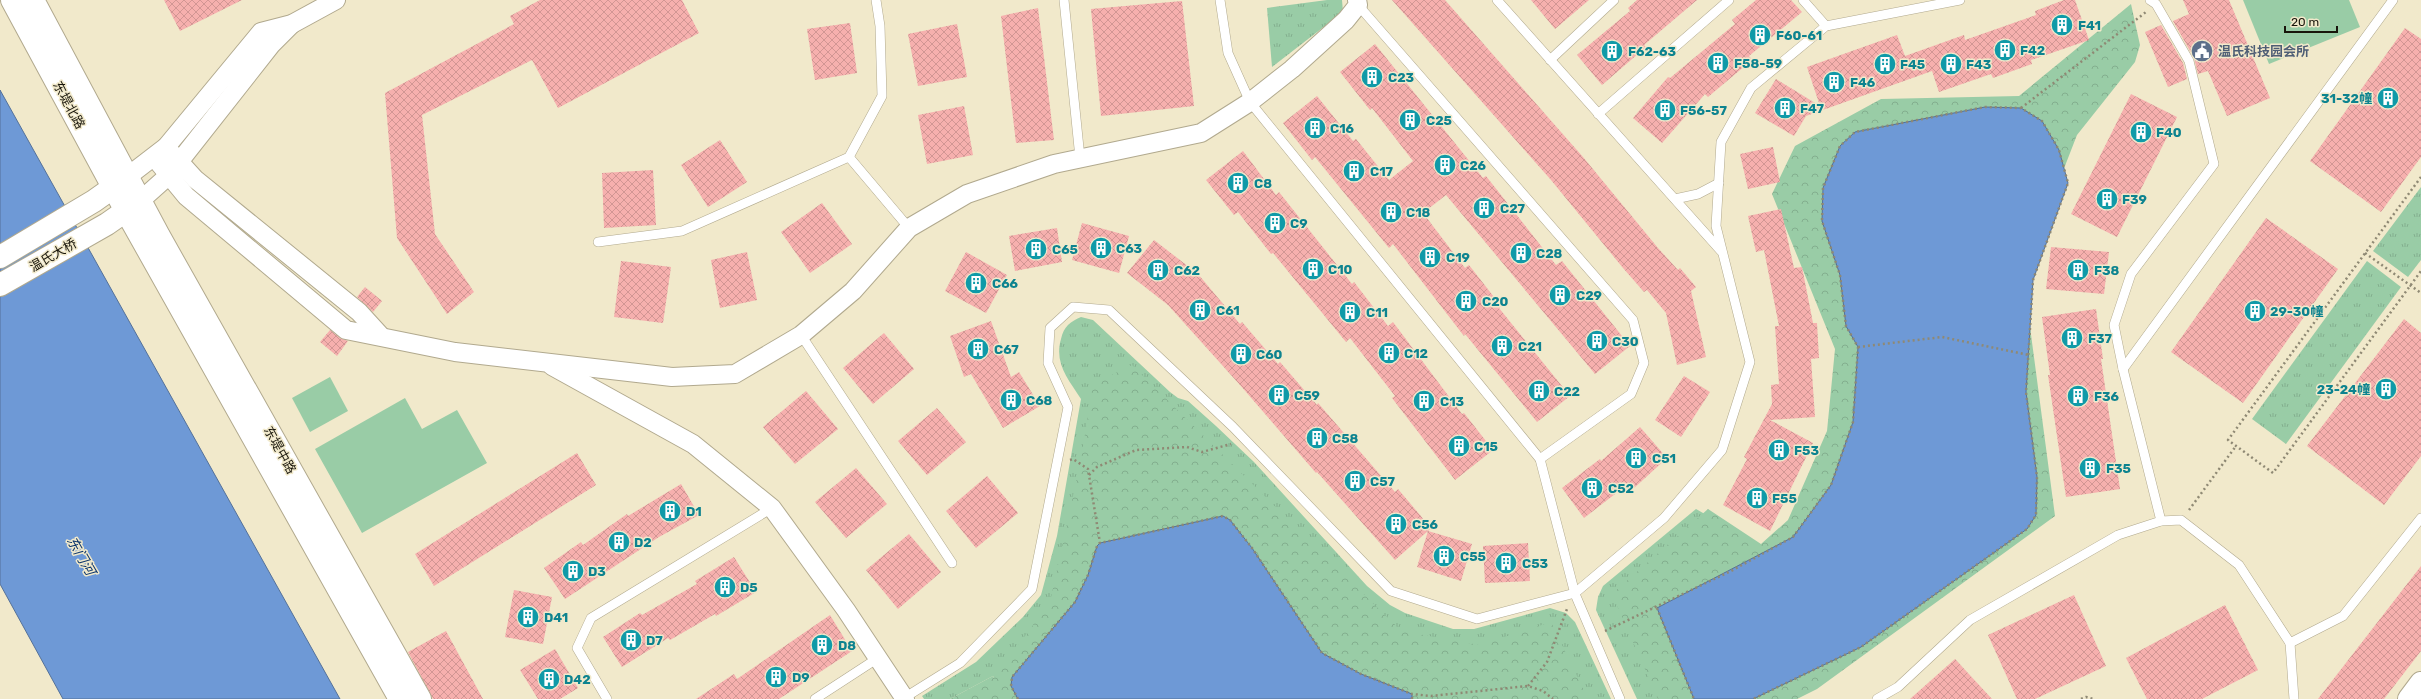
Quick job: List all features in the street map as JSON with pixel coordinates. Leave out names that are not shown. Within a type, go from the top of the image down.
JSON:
[{"type":"main road","name":"东堤北路","points":[[12,0],[133,206]]},
{"type":"main road","name":"东堤北路","points":[[33,0],[120,182]]},
{"type":"main road","name":"温氏大桥","points":[[0,257],[94,201],[120,182]]},
{"type":"main road","name":"温氏大桥","points":[[0,285],[107,224],[133,206]]},
{"type":"main road","name":"东堤中路","points":[[133,206],[400,699]]},
{"type":"main road","name":"东堤中路","points":[[133,206],[420,699]]},
{"type":"main road","points":[[2409,699],[2421,683]]},
{"type":"street","points":[[120,182],[160,152],[261,32],[292,24],[336,0]]},
{"type":"street","points":[[160,152],[168,176],[186,196],[346,330],[380,335],[455,352],[672,377],[735,374],[801,336],[853,291],[909,228],[967,194],[1054,164],[1202,133],[1250,102],[1292,69],[1346,20],[1357,3]]},
{"type":"street","points":[[133,206],[168,176],[271,45],[292,24]]},
{"type":"street","points":[[160,152],[178,162],[195,179],[360,312],[380,335]]},
{"type":"street","points":[[544,362],[692,444],[772,508],[846,610],[905,698]]},
{"type":"lane","points":[[598,242],[682,231],[849,157],[882,96],[880,26],[876,0]]},
{"type":"lane","points":[[1064,0],[1080,158]]},
{"type":"lane","points":[[1220,0],[1228,53],[1250,102],[1540,459],[1575,593],[1620,699]]},
{"type":"lane","points":[[1497,0],[1722,252]]},
{"type":"lane","points":[[1550,60],[1614,0]]},
{"type":"lane","points":[[1598,114],[1729,0]]},
{"type":"lane","points":[[1803,0],[1826,26]]},
{"type":"lane","points":[[905,698],[960,663],[1032,590],[1068,408],[1048,363],[1050,328],[1073,307],[1109,310],[1241,436],[1390,591],[1477,619],[1575,593],[1664,518],[1722,450],[1750,362],[1716,226],[1721,142],[1751,88],[1826,26],[1960,0]]},
{"type":"lane","points":[[2123,369],[2393,0]]},
{"type":"lane","points":[[2153,2],[2189,61],[2214,164],[2131,274],[2114,325],[2123,369],[2161,521]]},
{"type":"lane","points":[[1357,3],[1633,320],[1644,363],[1631,394],[1540,459]]},
{"type":"lane","points":[[849,157],[909,228]]},
{"type":"lane","points":[[1675,199],[1698,194],[1719,183]]},
{"type":"lane","points":[[801,336],[952,564]]},
{"type":"lane","points":[[606,699],[577,648],[590,618],[772,508]]},
{"type":"lane","points":[[2290,643],[2343,616],[2421,518]]},
{"type":"lane","points":[[1876,699],[1898,687],[1970,620],[2118,535],[2161,521],[2181,520],[2239,565],[2290,643],[2294,699]]},
{"type":"lane","points":[[815,699],[878,658]]},
{"type":"path","points":[[2021,108],[2153,2]]},
{"type":"path","points":[[1593,636],[1657,608],[1793,538],[1831,485],[1853,422],[1858,347],[1846,326],[1840,275],[1822,221],[1823,188],[1840,146],[1855,132],[1984,107],[2021,108],[2042,122],[2059,150],[2068,183],[2033,280],[2026,392],[2037,477],[2036,515],[2027,529],[1861,647],[1753,699]]},
{"type":"path","points":[[2421,177],[2228,440],[2272,473],[2421,271]]},
{"type":"path","points":[[2365,253],[2421,293]]},
{"type":"path","points":[[1858,347],[1942,337],[2029,355]]},
{"type":"path","points":[[1089,475],[1097,467],[1136,450],[1187,447],[1202,452],[1231,444],[1241,436]]},
{"type":"path","points":[[2181,520],[2236,446]]},
{"type":"path","points":[[1056,463],[1073,459],[1088,470],[1100,543]]},
{"type":"path","points":[[1018,699],[1011,686],[1012,677],[1075,602],[1088,576],[1096,546],[1100,543],[1223,516],[1230,520],[1252,548],[1322,653],[1361,674],[1412,694],[1431,696],[1528,686],[1543,691],[1553,699]]},
{"type":"path","points":[[1528,686],[1547,662],[1559,627],[1575,593]]},
{"type":"path","points":[[1657,608],[1694,699]]},
{"type":"path","points":[[1412,694],[1412,699]]},
{"type":"path","points":[[2081,699],[2086,697],[2093,699]]},
{"type":"green space","points":[[1327,0],[1342,0],[1343,12],[1272,67],[1267,8]]},
{"type":"green space","points":[[2243,0],[2349,0],[2360,27],[2269,64]]},
{"type":"green space","points":[[2131,4],[2140,45],[2135,62],[2077,135],[2023,274],[2055,516],[1817,689],[1797,699],[1658,699],[1612,594],[1708,509],[1761,544],[1788,520],[1827,431],[1835,349],[1772,194],[1795,146],[1881,99],[2019,96]]},
{"type":"green space","points":[[2421,187],[2421,260],[2408,277],[2373,251]]},
{"type":"green space","points":[[2367,261],[2401,287],[2286,444],[2252,419]]},
{"type":"green space","points":[[1081,317],[1093,320],[1170,392],[1178,398],[1188,401],[1216,426],[1254,462],[1367,586],[1390,605],[1405,613],[1453,629],[1474,629],[1550,608],[1566,613],[1575,622],[1611,699],[1566,699],[1093,540],[999,687],[993,676],[950,699],[924,699],[922,696],[976,662],[1023,617],[1041,595],[1057,536],[1081,399],[1067,378],[1059,356],[1059,348],[1062,335],[1066,328]]},
{"type":"green space","points":[[1132,365],[1401,631],[1479,645],[1551,622],[1588,699],[950,699],[993,676],[994,678],[1050,602],[1081,459],[1093,384]]},
{"type":"green space","points":[[330,377],[348,411],[310,432],[292,398]]},
{"type":"green space","points":[[405,398],[422,429],[457,410],[487,463],[362,533],[315,449]]},
{"type":"green space","points":[[1696,509],[1731,529],[1686,699],[1637,699],[1596,610],[1598,597],[1603,586]]},
{"type":"water","name":"东门河","points":[[0,90],[340,699],[63,699],[0,584]]},
{"type":"water","points":[[1985,107],[2021,108],[2042,121],[2059,150],[2068,183],[2033,280],[2026,392],[2037,477],[2036,515],[2027,529],[1861,647],[1753,699],[1694,699],[1657,608],[1793,537],[1831,485],[1853,422],[1858,347],[1846,326],[1840,275],[1822,221],[1823,188],[1840,146],[1855,132]]},
{"type":"water","points":[[1223,516],[1230,520],[1252,548],[1322,653],[1361,674],[1412,694],[1412,699],[1018,699],[1011,686],[1012,677],[1075,602],[1088,575],[1097,546],[1100,543]]},
{"type":"building","points":[[164,0],[242,0],[180,31]]},
{"type":"building","points":[[540,0],[682,0],[699,33],[558,108],[532,60],[422,115],[435,234],[474,292],[447,314],[397,238],[385,93],[514,24],[510,16]]},
{"type":"building","points":[[1392,0],[1445,0],[1583,157],[1658,248],[1678,270],[1680,268],[1696,287],[1691,291],[1706,357],[1677,365],[1666,313],[1647,290],[1644,292],[1551,180]]},
{"type":"building","points":[[1531,0],[1589,0],[1555,29]]},
{"type":"building","points":[[1637,0],[1697,0],[1644,45],[1646,47],[1602,85],[1577,55],[1630,11],[1628,8]]},
{"type":"building","points":[[1756,0],[1791,0],[1802,12],[1749,56],[1752,60],[1708,97],[1705,94],[1662,143],[1633,118],[1668,77],[1670,78],[1735,24],[1732,20]]},
{"type":"building","points":[[2064,0],[2075,0],[2089,40],[2031,60],[2032,64],[1993,78],[1991,74],[1939,92],[1932,71],[1806,116],[1794,136],[1755,113],[1776,79],[1820,106],[1807,67],[1897,35],[1905,56],[1964,35],[1965,40],[2036,15],[2035,11]]},
{"type":"building","name":"温氏科技园会所","points":[[2183,0],[2229,0],[2270,98],[2227,116],[2208,71],[2198,74],[2194,58],[2173,21],[2189,14]]},
{"type":"building","points":[[1182,1],[1194,106],[1101,116],[1091,9]]},
{"type":"building","points":[[1038,8],[1054,140],[1016,143],[1001,16]]},
{"type":"building","points":[[850,23],[857,73],[815,80],[807,29]]},
{"type":"building","points":[[957,24],[967,77],[918,86],[908,34]]},
{"type":"building","points":[[2161,25],[2183,63],[2187,79],[2168,87],[2145,32]]},
{"type":"building","name":"31-32幢","points":[[2405,28],[2421,39],[2421,157],[2381,212],[2310,161]]},
{"type":"building","points":[[1375,44],[1483,178],[1486,176],[1556,265],[1562,261],[1630,346],[1595,374],[1446,195],[1423,213],[1465,268],[1469,265],[1501,306],[1499,308],[1570,396],[1537,422],[1465,334],[1464,336],[1393,244],[1389,248],[1315,157],[1312,160],[1283,123],[1317,96],[1353,141],[1356,139],[1389,180],[1413,161],[1372,108],[1370,110],[1340,72]]},
{"type":"building","points":[[2131,94],[2177,117],[2117,237],[2071,214]]},
{"type":"building","points":[[964,106],[973,155],[927,164],[918,115]]},
{"type":"building","points":[[720,140],[747,182],[708,207],[681,165]]},
{"type":"building","points":[[1773,147],[1780,182],[1748,189],[1740,154]]},
{"type":"building","points":[[1243,151],[1276,195],[1279,192],[1352,284],[1354,282],[1388,326],[1393,322],[1462,414],[1464,413],[1493,450],[1455,480],[1392,398],[1395,396],[1350,338],[1346,342],[1273,253],[1271,254],[1238,212],[1234,215],[1206,180]]},
{"type":"building","points":[[653,170],[656,225],[604,228],[602,173]]},
{"type":"building","points":[[822,203],[852,244],[810,273],[781,232]]},
{"type":"building","points":[[1781,209],[1794,268],[1802,267],[1813,323],[1817,323],[1819,358],[1811,359],[1815,417],[1770,420],[1813,443],[1770,531],[1723,505],[1747,459],[1744,457],[1772,404],[1771,385],[1779,384],[1775,326],[1779,326],[1764,250],[1756,252],[1748,216]]},
{"type":"building","name":"29-30幢","points":[[2266,218],[2338,269],[2243,403],[2171,352]]},
{"type":"building","name":"C63","points":[[1082,223],[1129,236],[1119,273],[1072,260]]},
{"type":"building","name":"C65","points":[[1057,228],[1062,262],[1015,271],[1009,236]]},
{"type":"building","points":[[1154,240],[1198,274],[1240,324],[1242,322],[1278,364],[1280,362],[1317,405],[1318,403],[1395,492],[1398,489],[1431,528],[1395,560],[1168,305],[1127,273]]},
{"type":"building","name":"F38","points":[[2051,247],[2109,252],[2104,294],[2046,289]]},
{"type":"building","points":[[747,252],[757,300],[720,308],[711,260]]},
{"type":"building","name":"C66","points":[[966,252],[1007,275],[986,313],[945,291]]},
{"type":"building","points":[[621,261],[671,267],[663,323],[614,317]]},
{"type":"building","points":[[365,287],[382,301],[373,312],[357,297]]},
{"type":"building","points":[[2096,309],[2103,359],[2101,359],[2120,489],[2066,497],[2048,375],[2050,375],[2042,317]]},
{"type":"building","name":"23-24幢","points":[[2404,319],[2421,333],[2421,456],[2384,505],[2307,446]]},
{"type":"building","points":[[991,321],[1011,377],[1019,372],[1040,406],[1003,428],[971,374],[964,377],[950,336]]},
{"type":"building","points":[[330,330],[340,338],[348,341],[337,356],[320,342]]},
{"type":"building","points":[[884,333],[914,369],[873,404],[843,368]]},
{"type":"building","points":[[1684,376],[1710,392],[1681,437],[1655,420]]},
{"type":"building","points":[[806,391],[838,429],[795,464],[763,427]]},
{"type":"building","points":[[937,408],[966,442],[927,475],[898,441]]},
{"type":"building","points":[[1640,427],[1667,458],[1633,489],[1628,484],[1584,518],[1562,488],[1600,459],[1601,461]]},
{"type":"building","points":[[577,453],[596,485],[434,586],[415,554]]},
{"type":"building","points":[[856,468],[887,504],[846,538],[815,502]]},
{"type":"building","points":[[987,476],[1018,513],[976,548],[946,511]]},
{"type":"building","points":[[681,484],[699,515],[659,537],[565,599],[544,568],[581,542],[583,545],[627,514],[628,516]]},
{"type":"building","name":"C55","points":[[1428,531],[1472,544],[1461,581],[1417,567]]},
{"type":"building","points":[[909,534],[941,572],[898,609],[866,570]]},
{"type":"building","name":"C53","points":[[1528,543],[1530,581],[1485,583],[1483,546]]},
{"type":"building","points":[[734,557],[756,592],[716,616],[715,614],[670,640],[668,638],[622,667],[603,637],[640,613],[642,615],[697,584],[695,581]]},
{"type":"building","points":[[2421,566],[2421,651],[2384,699],[2318,699]]},
{"type":"building","name":"D41","points":[[514,590],[552,597],[543,644],[505,637]]},
{"type":"building","points":[[2074,595],[2106,666],[2035,699],[2017,699],[1988,635]]},
{"type":"building","points":[[2225,605],[2258,670],[2202,699],[2147,699],[2126,658]]},
{"type":"building","points":[[830,615],[852,651],[779,699],[696,699],[734,674],[737,679]]},
{"type":"building","points":[[446,631],[483,699],[433,699],[408,652]]},
{"type":"building","name":"D42","points":[[555,649],[578,688],[560,699],[538,699],[520,670]]},
{"type":"building","points":[[1955,659],[1992,699],[1910,699]]},
{"type":"place","name":"F41","points":[[2062,25]]},
{"type":"place","name":"F60-61","points":[[1760,35]]},
{"type":"place","name":"F42","points":[[2005,50]]},
{"type":"place","name":"F62-63","points":[[1612,51]]},
{"type":"place","name":"温氏科技园会所","points":[[2202,51]]},
{"type":"place","name":"F58-59","points":[[1718,63]]},
{"type":"place","name":"F45","points":[[1885,64]]},
{"type":"place","name":"F43","points":[[1951,64]]},
{"type":"place","name":"C23","points":[[1372,77]]},
{"type":"place","name":"F46","points":[[1834,82]]},
{"type":"place","name":"31-32幢","points":[[2388,98]]},
{"type":"place","name":"F47","points":[[1785,108]]},
{"type":"place","name":"F56-57","points":[[1665,110]]},
{"type":"place","name":"C25","points":[[1410,120]]},
{"type":"place","name":"C16","points":[[1315,128]]},
{"type":"place","name":"F40","points":[[2141,132]]},
{"type":"place","name":"C26","points":[[1445,165]]},
{"type":"place","name":"C17","points":[[1354,171]]},
{"type":"place","name":"C8","points":[[1238,183]]},
{"type":"place","name":"F39","points":[[2107,199]]},
{"type":"place","name":"C27","points":[[1484,208]]},
{"type":"place","name":"C18","points":[[1391,212]]},
{"type":"place","name":"C9","points":[[1275,223]]},
{"type":"place","name":"C63","points":[[1101,248]]},
{"type":"place","name":"C65","points":[[1036,249]]},
{"type":"place","name":"C28","points":[[1521,253]]},
{"type":"place","name":"C19","points":[[1430,257]]},
{"type":"place","name":"C10","points":[[1313,269]]},
{"type":"place","name":"C62","points":[[1158,270]]},
{"type":"place","name":"F38","points":[[2078,270]]},
{"type":"place","name":"C66","points":[[976,283]]},
{"type":"place","name":"C29","points":[[1560,295]]},
{"type":"place","name":"C20","points":[[1466,301]]},
{"type":"place","name":"C61","points":[[1200,310]]},
{"type":"place","name":"29-30幢","points":[[2255,311]]},
{"type":"place","name":"C11","points":[[1350,312]]},
{"type":"place","name":"F37","points":[[2072,338]]},
{"type":"place","name":"C30","points":[[1597,341]]},
{"type":"place","name":"C21","points":[[1502,346]]},
{"type":"place","name":"C67","points":[[978,349]]},
{"type":"place","name":"C12","points":[[1389,353]]},
{"type":"place","name":"C60","points":[[1241,354]]},
{"type":"place","name":"23-24幢","points":[[2386,389]]},
{"type":"place","name":"C22","points":[[1539,391]]},
{"type":"place","name":"C59","points":[[1279,395]]},
{"type":"place","name":"F36","points":[[2078,396]]},
{"type":"place","name":"C68","points":[[1011,400]]},
{"type":"place","name":"C13","points":[[1424,401]]},
{"type":"place","name":"C58","points":[[1317,438]]},
{"type":"place","name":"C15","points":[[1459,446]]},
{"type":"place","name":"F53","points":[[1779,450]]},
{"type":"place","name":"C51","points":[[1636,458]]},
{"type":"place","name":"F35","points":[[2090,468]]},
{"type":"place","name":"C57","points":[[1355,481]]},
{"type":"place","name":"C52","points":[[1592,488]]},
{"type":"place","name":"F55","points":[[1757,498]]},
{"type":"place","name":"D1","points":[[670,511]]},
{"type":"place","name":"C56","points":[[1396,524]]},
{"type":"place","name":"D2","points":[[619,542]]},
{"type":"place","name":"C55","points":[[1444,556]]},
{"type":"place","name":"C53","points":[[1506,563]]},
{"type":"place","name":"D3","points":[[573,571]]},
{"type":"place","name":"D5","points":[[725,587]]},
{"type":"place","name":"D41","points":[[528,617]]},
{"type":"place","name":"D7","points":[[631,640]]},
{"type":"place","name":"D8","points":[[822,645]]},
{"type":"place","name":"D9","points":[[776,677]]},
{"type":"place","name":"D42","points":[[549,679]]}]
